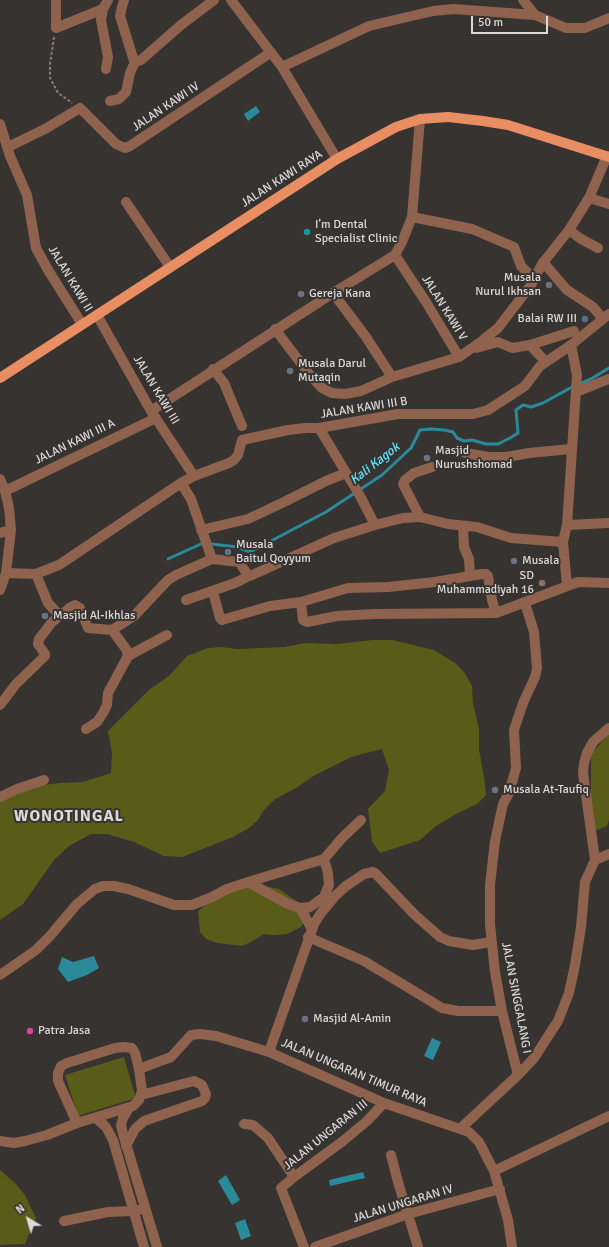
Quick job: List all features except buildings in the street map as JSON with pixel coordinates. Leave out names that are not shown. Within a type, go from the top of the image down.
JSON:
[{"type":"main road","name":"JALAN KAWI RAYA","points":[[0,378],[337,159],[396,127],[420,120],[448,117],[508,125],[608,156]]},
{"type":"street","points":[[56,0],[56,28],[105,4]]},
{"type":"street","points":[[124,0],[120,16],[135,62],[131,80],[132,95]]},
{"type":"street","points":[[110,101],[119,99],[126,92],[130,73],[135,62],[171,28],[206,0]]},
{"type":"street","points":[[135,62],[141,60],[181,25],[214,0]]},
{"type":"street","points":[[231,0],[282,67],[337,159]]},
{"type":"street","points":[[523,0],[535,15]]},
{"type":"street","points":[[105,4],[101,20],[108,57],[106,70]]},
{"type":"street","points":[[282,67],[369,26],[432,11],[454,9],[535,15],[566,28],[585,28],[609,18]]},
{"type":"street","name":"JALAN KAWI IV","points":[[80,108],[116,144],[125,148],[270,53]]},
{"type":"street","points":[[6,149],[45,129],[80,108]]},
{"type":"street","points":[[154,414],[213,369],[332,292],[395,255],[412,217],[420,120]]},
{"type":"street","name":"JALAN KAWI II","points":[[0,124],[6,149],[27,195],[36,248],[82,324]]},
{"type":"street","points":[[459,357],[498,328],[531,285],[533,278],[543,262],[569,230],[589,198],[608,156]]},
{"type":"street","points":[[589,198],[609,204]]},
{"type":"street","points":[[126,202],[170,267]]},
{"type":"street","points":[[412,217],[472,229],[515,248],[521,266],[533,278]]},
{"type":"street","points":[[569,230],[581,239],[598,248]]},
{"type":"street","name":"JALAN KAWI V","points":[[275,329],[309,374],[322,388],[332,393],[345,394],[362,391],[392,376],[459,357],[426,302],[395,255]]},
{"type":"street","points":[[543,262],[568,290],[606,316]]},
{"type":"street","points":[[332,292],[366,337],[392,376]]},
{"type":"street","name":"JALAN KAWI III","points":[[97,315],[154,414],[194,476]]},
{"type":"street","name":"JALAN KAWI III B","points":[[6,573],[36,574],[65,562],[181,483],[194,476],[234,460],[238,455],[242,440],[288,430],[319,428],[408,413],[481,413],[525,386],[540,366],[571,345],[606,316]]},
{"type":"street","points":[[469,350],[498,342],[512,348],[530,345],[574,331]]},
{"type":"street","points":[[530,345],[546,362]]},
{"type":"street","points":[[567,586],[563,542],[567,525],[571,448],[577,390],[577,375],[571,345]]},
{"type":"street","points":[[213,369],[224,383],[242,426]]},
{"type":"street","points":[[577,390],[609,378]]},
{"type":"street","name":"JALAN KAWI III A","points":[[5,491],[154,414]]},
{"type":"street","points":[[319,428],[358,491],[375,525]]},
{"type":"street","points":[[465,453],[489,457],[507,457],[571,448]]},
{"type":"street","points":[[420,517],[403,484],[405,480],[414,473],[432,467]]},
{"type":"street","points":[[201,530],[248,518],[346,473]]},
{"type":"street","points":[[0,479],[5,491],[9,508],[11,530],[6,573],[0,590]]},
{"type":"street","points":[[181,483],[191,500],[212,559]]},
{"type":"street","points":[[186,600],[213,592],[235,583],[334,538],[403,518],[420,517],[448,524],[483,528],[511,538],[563,542]]},
{"type":"street","points":[[567,525],[609,522]]},
{"type":"street","points":[[463,526],[464,547],[469,558],[470,576]]},
{"type":"street","points":[[0,533],[11,530]]},
{"type":"street","points":[[0,706],[16,684],[45,656],[46,654],[38,642],[47,627],[75,605],[80,608],[88,628],[112,630],[134,616],[168,580],[212,559],[239,562],[249,576]]},
{"type":"street","points":[[36,574],[48,603],[60,616]]},
{"type":"street","points":[[213,592],[220,618],[222,620],[270,606],[301,602],[348,588],[388,587],[436,582],[486,574],[488,576],[496,613]]},
{"type":"street","points":[[301,602],[303,620],[307,622],[337,616],[375,614],[496,613],[578,582],[609,582]]},
{"type":"street","name":"JALAN SINGGALANG I","points":[[518,1075],[494,972],[491,942],[490,884],[503,804],[509,793],[516,768],[514,730],[523,703],[535,677],[537,668],[534,632],[525,603]]},
{"type":"street","points":[[112,630],[126,648],[128,656]]},
{"type":"street","points":[[86,729],[97,722],[103,713],[107,705],[108,693],[128,656],[167,635]]},
{"type":"street","points":[[461,1128],[534,1058],[558,1021],[569,993],[582,927],[584,882],[595,860],[583,773],[584,762],[586,752],[593,742],[609,728]]},
{"type":"street","points":[[0,797],[17,789],[44,780]]},
{"type":"street","points":[[0,975],[36,950],[77,904],[87,895],[103,886],[114,886],[128,889],[174,905],[182,906],[201,902],[227,889],[324,859],[342,838],[361,820]]},
{"type":"street","points":[[595,860],[609,854]]},
{"type":"street","points":[[248,882],[273,897],[300,908],[306,908],[315,905],[324,897],[327,891],[329,880],[324,859]]},
{"type":"street","points":[[269,1052],[310,933],[321,913],[335,896],[359,877],[373,872],[376,874],[415,915],[440,937],[449,941],[473,945],[491,942]]},
{"type":"street","points":[[300,908],[310,933],[364,961],[442,1008],[458,1011],[502,1011]]},
{"type":"street","name":"JALAN UNGARAN TIMUR RAYA","points":[[139,1069],[171,1057],[188,1038],[196,1034],[216,1036],[269,1052],[384,1103],[423,1117],[461,1128],[469,1132],[479,1142],[494,1171],[508,1220],[512,1247]]},
{"type":"street","points":[[0,1140],[14,1143],[47,1135],[76,1124],[128,1108],[138,1102],[141,1095],[139,1069],[134,1051],[130,1047],[124,1046],[115,1048],[67,1062],[61,1066],[58,1073],[58,1081],[76,1124]]},
{"type":"street","points":[[126,1146],[135,1129],[144,1121],[202,1101],[206,1094],[202,1085],[194,1081],[141,1095]]},
{"type":"street","name":"JALAN UNGARAN III","points":[[304,1247],[282,1191],[283,1187],[361,1126],[378,1111],[384,1103]]},
{"type":"street","points":[[128,1108],[121,1125],[157,1247]]},
{"type":"street","points":[[494,1171],[609,1116]]},
{"type":"street","points":[[96,1118],[106,1127],[113,1140],[144,1247]]},
{"type":"street","points":[[244,1124],[253,1125],[268,1138],[294,1177]]},
{"type":"street","points":[[391,1155],[418,1247]]},
{"type":"street","name":"JALAN UNGARAN IV","points":[[315,1247],[408,1214],[500,1189]]},
{"type":"street","points":[[64,1221],[108,1212],[145,1209]]},
{"type":"path","points":[[56,28],[50,64],[50,78],[58,93],[80,108]]},
{"type":"green space","points":[[373,640],[393,640],[434,650],[455,663],[464,672],[472,686],[473,703],[479,729],[479,749],[485,784],[486,795],[477,804],[436,826],[420,840],[380,853],[372,841],[368,809],[385,791],[389,770],[382,749],[351,757],[315,775],[296,788],[275,799],[263,811],[258,820],[249,828],[233,837],[182,857],[164,856],[134,842],[107,834],[91,834],[69,846],[54,860],[23,904],[0,920],[0,800],[42,785],[83,782],[111,773],[112,753],[108,731],[149,690],[170,675],[187,656],[208,648],[222,647],[237,649],[285,647],[305,643],[337,644]]},
{"type":"green space","points":[[609,734],[609,820],[607,826],[594,831],[591,810],[591,754]]},
{"type":"green space","points":[[255,884],[279,889],[311,911],[301,927],[287,934],[264,934],[242,946],[217,943],[206,939],[200,932],[198,911],[209,902],[238,889]]},
{"type":"green space","points":[[124,1057],[136,1098],[78,1116],[65,1075]]},
{"type":"green space","points":[[0,1170],[16,1184],[25,1195],[36,1218],[25,1244],[0,1245]]},
{"type":"water","points":[[256,106],[260,112],[248,121],[244,114]]},
{"type":"water","points":[[94,956],[99,968],[87,975],[68,982],[58,969],[62,957],[73,962]]},
{"type":"water","points":[[432,1038],[441,1042],[433,1060],[424,1056]]},
{"type":"water","points":[[363,1172],[365,1178],[330,1186],[329,1180]]},
{"type":"water","points":[[226,1175],[240,1200],[232,1205],[218,1181]]},
{"type":"water","points":[[245,1219],[251,1236],[241,1240],[235,1223]]},
{"type":"waterway","name":"Kali Kagok","points":[[168,559],[203,543],[237,547],[250,552],[326,512],[382,475],[411,448],[420,430],[444,430],[453,432],[457,438],[464,441],[472,440],[486,444],[498,444],[518,433],[516,410],[523,405],[531,407],[543,403],[572,387],[591,379],[609,368]]},
{"type":"place","name":"I'm Dental Specialist Clinic","points":[[307,232]]},
{"type":"place","name":"Musala Nurul Ikhsan","points":[[549,285]]},
{"type":"place","name":"Gereja Kana","points":[[301,294]]},
{"type":"place","name":"Balai RW III","points":[[585,319]]},
{"type":"place","name":"Musala Darul Mutaqin","points":[[290,371]]},
{"type":"place","name":"Masjid Nurushshomad","points":[[427,458]]},
{"type":"place","name":"Musala Baitul Qoyyum","points":[[228,552]]},
{"type":"place","name":"Musala","points":[[514,561]]},
{"type":"place","name":"SD Muhammadiyah 16","points":[[542,583]]},
{"type":"place","name":"Masjid Al-Ikhlas","points":[[45,616]]},
{"type":"place","name":"Musala At-Taufiq","points":[[495,790]]},
{"type":"place","name":"Masjid Al-Amin","points":[[305,1019]]},
{"type":"place","name":"Patra Jasa","points":[[30,1031]]},
{"type":"district","name":"WONOTINGAL","points":[[69,817]]}]
